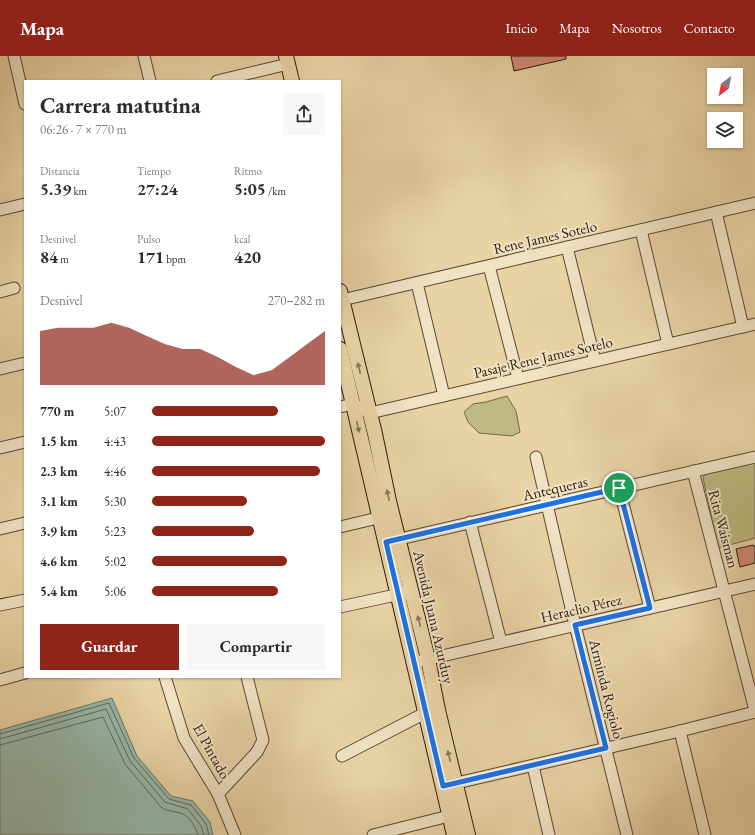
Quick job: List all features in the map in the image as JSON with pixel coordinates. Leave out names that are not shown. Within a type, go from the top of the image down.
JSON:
[{"type":"main road","points":[[283,60],[283,80]]},
{"type":"main road","points":[[283,60],[292,80]]},
{"type":"main road","name":"Avenida Juana Azurduy","points":[[341,296],[345,330],[370,413],[386,516],[392,540],[411,591],[428,659],[432,711]]},
{"type":"main road","name":"Avenida Juana Azurduy","points":[[341,358],[346,406],[386,516]]},
{"type":"main road","name":"Avenida Juana Azurduy","points":[[392,540],[397,595],[414,662],[432,711],[449,784],[449,816],[454,835]]},
{"type":"main road","name":"Avenida Juana Azurduy","points":[[449,784],[461,808],[468,835]]},
{"type":"street","points":[[14,56],[24,100]]},
{"type":"street","points":[[144,56],[150,80]]},
{"type":"street","points":[[220,80],[283,60]]},
{"type":"street","name":"Rene James Sotelo","points":[[341,296],[417,283],[755,203]]},
{"type":"street","points":[[0,210],[24,204]]},
{"type":"street","points":[[716,212],[743,327]]},
{"type":"street","points":[[641,230],[668,344]]},
{"type":"street","points":[[567,247],[595,361]]},
{"type":"street","points":[[489,266],[518,378]]},
{"type":"street","points":[[417,283],[444,396]]},
{"type":"street","points":[[0,292],[14,288]]},
{"type":"street","name":"Pasaje Rene James Sotelo","points":[[370,413],[755,324]]},
{"type":"street","points":[[0,368],[24,363]]},
{"type":"street","points":[[346,406],[370,413]]},
{"type":"street","points":[[0,448],[24,442]]},
{"type":"street","name":"Arminda Rogiolo","points":[[536,457],[575,625],[627,835]]},
{"type":"street","name":"Antequeras","points":[[392,540],[755,457]]},
{"type":"street","name":"Rita Waisman","points":[[693,471],[755,711]]},
{"type":"street","points":[[619,488],[650,608]]},
{"type":"street","points":[[341,526],[386,516]]},
{"type":"street","points":[[470,522],[500,642]]},
{"type":"street","points":[[0,529],[24,523]]},
{"type":"street","name":"Heraclio Pérez","points":[[414,662],[755,584]]},
{"type":"street","points":[[341,608],[411,591]]},
{"type":"street","points":[[0,605],[24,600]]},
{"type":"street","points":[[0,680],[24,673]]},
{"type":"street","name":"El Pintado","points":[[165,678],[184,738],[218,794],[235,835]]},
{"type":"street","points":[[218,794],[257,752],[263,740],[247,678]]},
{"type":"street","points":[[342,756],[432,711]]},
{"type":"street","points":[[449,784],[533,766],[680,731],[755,711]]},
{"type":"street","points":[[680,731],[704,835]]},
{"type":"street","points":[[533,766],[549,835]]},
{"type":"street","points":[[373,835],[449,816],[461,808]]},
{"type":"shaded area","points":[[507,396],[516,411],[520,432],[512,436],[479,433],[468,422],[464,412],[473,404]]},
{"type":"shaded area","points":[[755,461],[755,538],[718,548],[703,478],[705,474]]},
{"type":"water","points":[[112,698],[137,756],[171,796],[193,801],[210,822],[213,835],[0,835],[0,730]]},
{"type":"building","points":[[511,56],[566,56],[566,59],[514,71]]},
{"type":"building","points":[[753,545],[755,546],[755,563],[740,567],[736,549]]},
{"type":"route","points":[[619,488],[650,608],[575,625],[606,748],[443,786],[397,595],[386,542],[619,488]]}]
